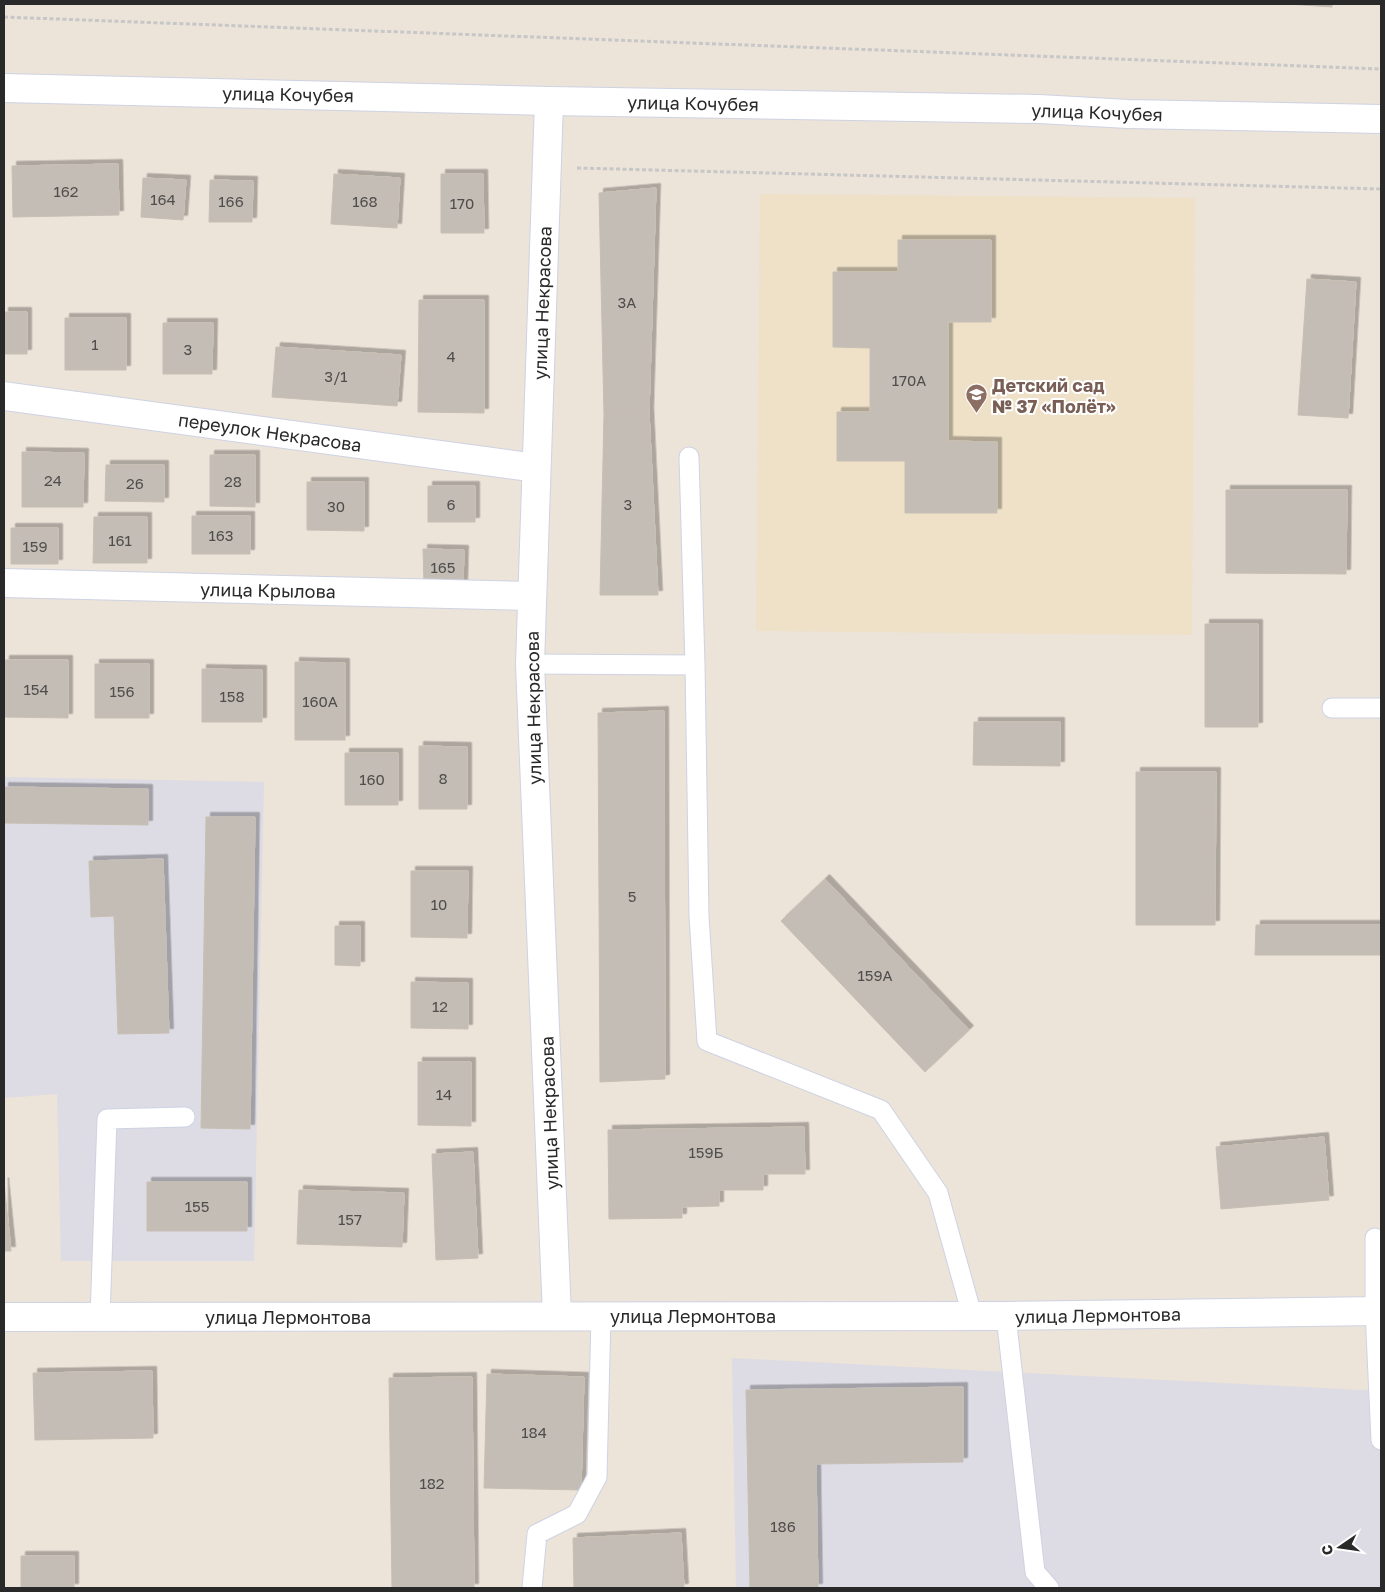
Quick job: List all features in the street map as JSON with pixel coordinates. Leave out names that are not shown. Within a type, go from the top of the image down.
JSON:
[{"type":"street","name":"улица Кочубея","points":[[4,88],[549,101],[1039,109],[1128,114],[1381,119]]},
{"type":"street","name":"улица Некрасова","points":[[549,101],[530,664],[557,1316]]},
{"type":"street","name":"переулок Некрасова","points":[[4,396],[536,468]]},
{"type":"street","name":"улица Крылова","points":[[4,583],[532,596]]},
{"type":"street","name":"улица Лермонтова","points":[[4,1317],[1006,1316],[1378,1311]]},
{"type":"lane","points":[[689,457],[699,916],[706,1041],[881,1110],[938,1193],[972,1315]]},
{"type":"lane","points":[[530,664],[695,665]]},
{"type":"lane","points":[[1332,708],[1381,708]]},
{"type":"lane","points":[[100,1317],[107,1118],[185,1117]]},
{"type":"lane","points":[[1375,1238],[1381,1440]]},
{"type":"lane","points":[[532,1588],[537,1534],[577,1514],[597,1477],[601,1316]]},
{"type":"lane","points":[[1006,1316],[1035,1572],[1049,1588]]},
{"type":"path","points":[[4,17],[1381,69]]},
{"type":"path","points":[[546,167],[1381,189]]},
{"type":"shaded area","name":"Детский сад № 37 «Полёт»","points":[[760,194],[1195,198],[1192,635],[756,631]]},
{"type":"shaded area","points":[[4,777],[264,782],[254,1261],[61,1261],[57,1094],[4,1098]]},
{"type":"shaded area","points":[[732,1358],[1381,1391],[1381,1588],[736,1588]]},
{"type":"building","points":[[1288,4],[1332,4],[1332,7]]},
{"type":"building","points":[[118,164],[119,215],[13,217],[12,166]]},
{"type":"building","points":[[334,174],[400,178],[397,228],[331,224]]},
{"type":"building","points":[[441,174],[483,174],[484,233],[441,233]]},
{"type":"building","points":[[143,178],[186,180],[183,220],[141,217]]},
{"type":"building","points":[[210,180],[253,181],[252,222],[209,222]]},
{"type":"building","points":[[656,188],[649,412],[604,414],[599,193]]},
{"type":"building","points":[[898,240],[991,240],[991,322],[948,322],[948,441],[997,442],[997,513],[905,513],[905,461],[837,461],[837,412],[870,412],[870,348],[833,347],[833,272],[898,272]]},
{"type":"building","points":[[1307,279],[1356,282],[1348,418],[1298,415]]},
{"type":"building","points":[[419,300],[484,300],[484,413],[418,412]]},
{"type":"building","points":[[4,312],[27,312],[27,354],[4,354]]},
{"type":"building","points":[[65,318],[126,318],[126,370],[65,370]]},
{"type":"building","points":[[163,323],[213,323],[212,374],[163,374]]},
{"type":"building","points":[[276,347],[401,355],[397,406],[272,397]]},
{"type":"building","points":[[649,412],[658,595],[600,595],[604,414]]},
{"type":"building","points":[[22,452],[84,453],[83,507],[22,507]]},
{"type":"building","points":[[210,455],[255,455],[255,507],[210,506]]},
{"type":"building","points":[[106,465],[164,465],[164,502],[105,501]]},
{"type":"building","points":[[307,482],[364,482],[364,531],[307,530]]},
{"type":"building","points":[[428,486],[475,486],[475,522],[428,522]]},
{"type":"building","points":[[1226,490],[1347,490],[1346,574],[1226,573]]},
{"type":"building","points":[[192,516],[250,516],[250,554],[192,554]]},
{"type":"building","points":[[94,517],[147,517],[147,563],[93,563]]},
{"type":"building","points":[[11,528],[58,528],[58,564],[11,564]]},
{"type":"building","points":[[423,549],[464,550],[463,585],[424,585]]},
{"type":"building","points":[[1205,624],[1258,624],[1258,727],[1205,727]]},
{"type":"building","points":[[5,660],[68,660],[68,718],[5,717]]},
{"type":"building","points":[[295,662],[345,663],[345,740],[295,740]]},
{"type":"building","points":[[95,664],[149,664],[149,718],[95,718]]},
{"type":"building","points":[[202,669],[262,670],[262,722],[202,722]]},
{"type":"building","points":[[664,711],[665,1079],[600,1082],[598,713]]},
{"type":"building","points":[[974,722],[1060,722],[1060,766],[973,765]]},
{"type":"building","points":[[419,746],[467,747],[467,809],[419,809]]},
{"type":"building","points":[[345,753],[398,753],[398,805],[345,805]]},
{"type":"building","points":[[1136,772],[1216,772],[1215,925],[1136,925]]},
{"type":"building","points":[[4,787],[148,789],[148,825],[4,823]]},
{"type":"building","points":[[206,817],[255,817],[250,1129],[201,1128]]},
{"type":"building","points":[[163,859],[169,1033],[118,1034],[114,916],[91,917],[89,861]]},
{"type":"building","points":[[411,871],[468,871],[467,938],[411,937]]},
{"type":"building","points":[[825,879],[969,1030],[925,1072],[781,921]]},
{"type":"building","points":[[1256,925],[1381,925],[1381,955],[1255,955]]},
{"type":"building","points":[[335,926],[360,926],[360,966],[335,965]]},
{"type":"building","points":[[411,982],[468,983],[468,1029],[411,1028]]},
{"type":"building","points":[[418,1062],[471,1062],[471,1126],[418,1125]]},
{"type":"building","points":[[804,1127],[805,1174],[763,1174],[763,1190],[719,1190],[719,1206],[682,1207],[682,1218],[609,1219],[608,1130]]},
{"type":"building","points":[[1324,1137],[1329,1200],[1221,1209],[1216,1147]]},
{"type":"building","points":[[473,1152],[478,1258],[436,1260],[432,1154]]},
{"type":"building","points":[[4,1182],[11,1251],[4,1251]]},
{"type":"building","points":[[147,1182],[247,1182],[247,1231],[147,1231]]},
{"type":"building","points":[[299,1190],[404,1193],[402,1247],[297,1244]]},
{"type":"building","points":[[152,1371],[153,1438],[35,1440],[33,1373]]},
{"type":"building","points":[[487,1374],[584,1377],[581,1490],[484,1488]]},
{"type":"building","points":[[472,1377],[474,1588],[392,1588],[389,1378]]},
{"type":"building","points":[[963,1387],[963,1462],[816,1464],[818,1588],[750,1588],[746,1390]]},
{"type":"building","points":[[681,1533],[684,1588],[574,1588],[573,1538]]},
{"type":"building","points":[[21,1556],[74,1556],[74,1588],[21,1588]]},
{"type":"place","name":"Детский сад № 37 «Полёт»","points":[[976,414]]}]
